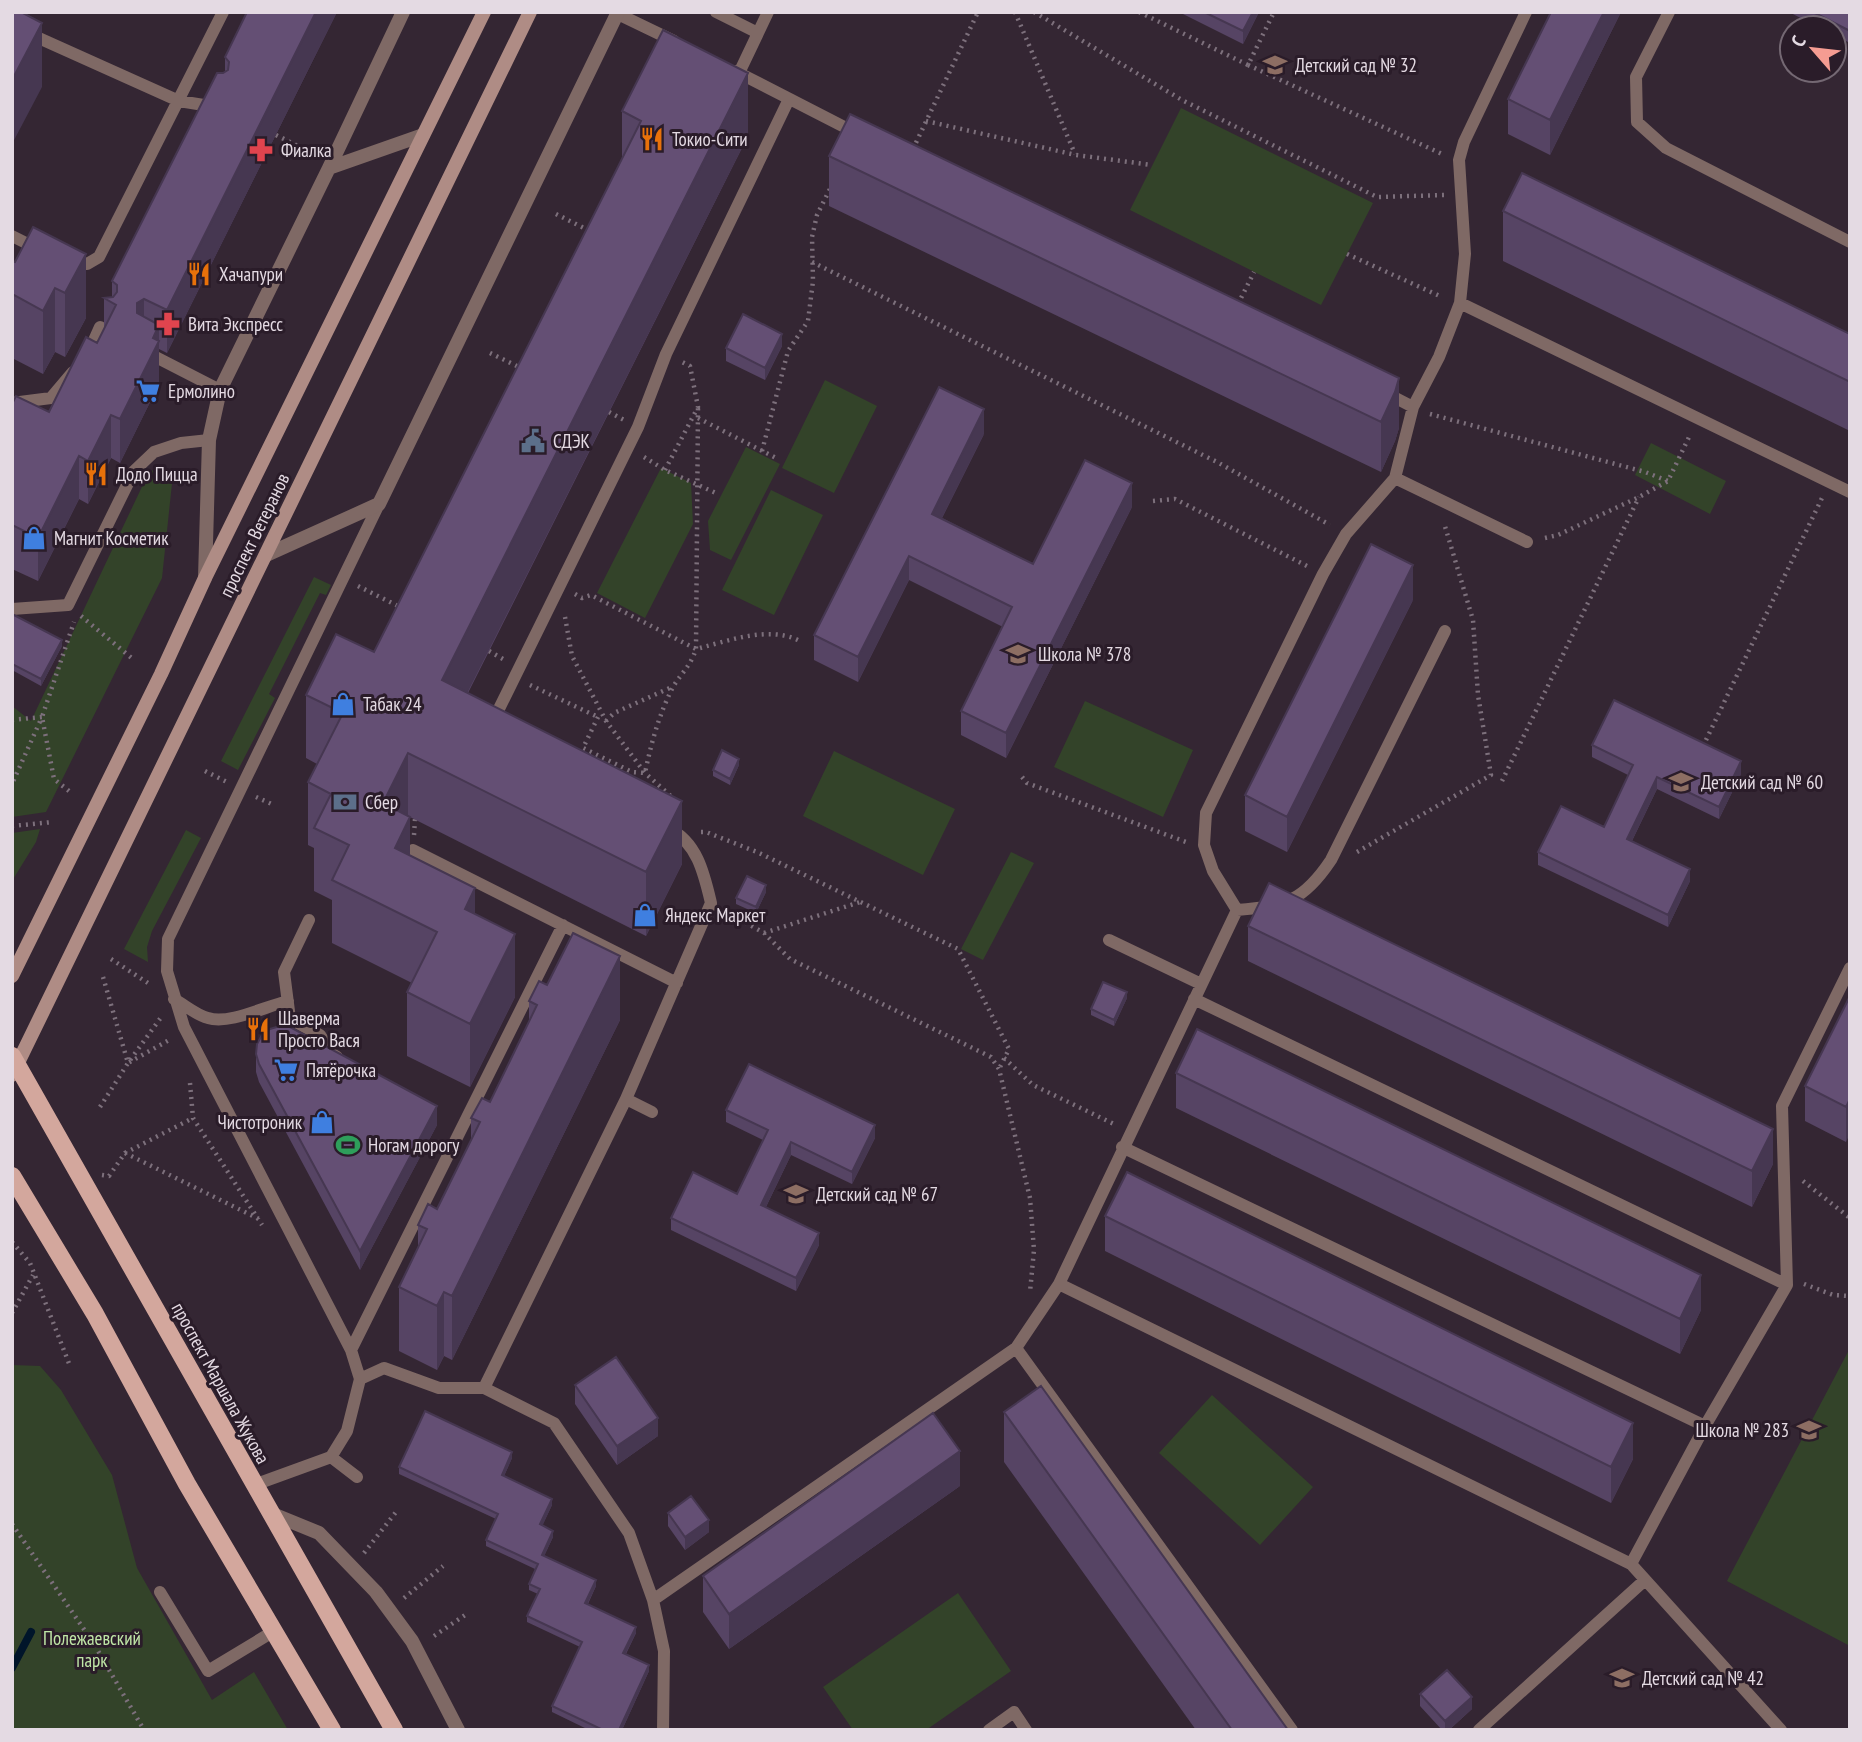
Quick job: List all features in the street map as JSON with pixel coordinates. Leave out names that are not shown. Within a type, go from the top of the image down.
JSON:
[{"type":"main road","name":"проспект Ветеранов","points":[[12,976],[484,12]]},
{"type":"main road","name":"проспект Ветеранов","points":[[14,1065],[530,12]]},
{"type":"main road","name":"проспект Маршала Жукова","points":[[14,1065],[79,1171],[394,1730]]},
{"type":"main road","points":[[12,1177],[94,1314],[187,1484],[331,1730]]},
{"type":"street","points":[[205,578],[209,440],[220,390],[403,12]]},
{"type":"street","points":[[266,555],[379,504],[618,13]]},
{"type":"street","points":[[329,168],[423,135]]},
{"type":"street","points":[[270,1513],[319,1534],[376,1592],[412,1641],[458,1730]]},
{"type":"lane","points":[[17,12],[12,23],[179,101],[221,108]]},
{"type":"lane","points":[[12,236],[71,265],[87,264],[99,257],[223,12]]},
{"type":"lane","points":[[716,12],[758,33]]},
{"type":"lane","points":[[768,12],[758,33],[733,70],[871,141]]},
{"type":"lane","points":[[1237,909],[1213,871],[1204,845],[1206,813],[1323,574],[1346,534],[1395,478],[1413,407],[1439,357],[1460,303],[1465,254],[1459,160],[1464,142],[1526,12]]},
{"type":"lane","points":[[1669,12],[1636,77],[1637,122],[1666,148],[1850,242]]},
{"type":"lane","points":[[618,13],[680,44]]},
{"type":"lane","points":[[485,737],[638,427],[666,354],[789,99]]},
{"type":"lane","points":[[1460,303],[1850,492]]},
{"type":"lane","points":[[12,403],[51,398],[87,356],[100,327],[109,332]]},
{"type":"lane","points":[[144,351],[220,390]]},
{"type":"lane","points":[[1367,384],[1413,407]]},
{"type":"lane","points":[[12,609],[68,605],[134,471],[154,452],[181,443],[209,440]]},
{"type":"lane","points":[[1395,478],[1527,542]]},
{"type":"lane","points":[[254,1485],[331,1457],[347,1431],[360,1379],[351,1349],[186,1031],[167,971],[168,939],[379,504]]},
{"type":"lane","points":[[1237,909],[1275,906],[1301,894],[1317,880],[1331,860],[1445,631]]},
{"type":"lane","points":[[484,1388],[625,1098],[710,903],[703,868],[682,835],[657,823]]},
{"type":"lane","points":[[413,850],[677,983]]},
{"type":"lane","points":[[653,1600],[1016,1348],[1059,1284],[1237,909]]},
{"type":"lane","points":[[309,920],[284,972],[290,1019],[320,1035],[332,1054],[344,1060]]},
{"type":"lane","points":[[351,1349],[563,925]]},
{"type":"lane","points":[[1109,940],[1201,984]]},
{"type":"lane","points":[[1631,1564],[1705,1426],[1787,1286],[1782,1106],[1850,968]]},
{"type":"lane","points":[[174,999],[209,1019],[233,1018],[288,1001]]},
{"type":"lane","points":[[1194,999],[1787,1286]]},
{"type":"lane","points":[[625,1098],[652,1111]]},
{"type":"lane","points":[[1122,1147],[1705,1426]]},
{"type":"lane","points":[[1059,1284],[1631,1564],[1781,1730]]},
{"type":"lane","points":[[1016,1348],[1292,1730]]},
{"type":"lane","points":[[360,1379],[384,1368],[439,1388],[484,1388],[554,1423],[629,1533],[653,1600],[664,1651],[663,1730]]},
{"type":"lane","points":[[331,1457],[357,1477]]},
{"type":"lane","points":[[1479,1730],[1644,1580]]},
{"type":"lane","points":[[160,1592],[208,1671],[274,1632]]},
{"type":"lane","points":[[989,1730],[1014,1712],[1026,1730]]},
{"type":"path","points":[[908,159],[978,12]]},
{"type":"path","points":[[1015,12],[1076,155]]},
{"type":"path","points":[[1034,12],[1182,100],[1377,197],[1462,194]]},
{"type":"path","points":[[1139,12],[1248,65],[1459,160]]},
{"type":"path","points":[[1248,65],[1274,12]]},
{"type":"path","points":[[926,121],[1076,155],[1152,166]]},
{"type":"path","points":[[276,135],[303,149]]},
{"type":"path","points":[[762,451],[788,351],[808,321],[813,281],[812,237],[817,215],[833,182]]},
{"type":"path","points":[[556,214],[592,232]]},
{"type":"path","points":[[1347,254],[1460,303]]},
{"type":"path","points":[[812,262],[1217,462],[1346,534]]},
{"type":"path","points":[[1237,306],[1254,272]]},
{"type":"path","points":[[490,353],[532,374]]},
{"type":"path","points":[[645,773],[653,735],[674,687],[690,667],[696,649],[698,407],[690,366],[666,354]]},
{"type":"path","points":[[665,470],[698,407]]},
{"type":"path","points":[[1413,407],[1645,472],[1668,481]]},
{"type":"path","points":[[698,418],[778,459]]},
{"type":"path","points":[[1527,542],[1558,535],[1668,481],[1699,419]]},
{"type":"path","points":[[627,447],[665,470],[718,494]]},
{"type":"path","points":[[1706,740],[1829,482]]},
{"type":"path","points":[[1503,781],[1639,497]]},
{"type":"path","points":[[1153,502],[1175,499],[1323,574]]},
{"type":"path","points":[[1331,860],[1342,860],[1491,775],[1478,695],[1473,620],[1441,513],[1446,503]]},
{"type":"path","points":[[559,586],[582,598],[591,595],[696,649],[754,635],[788,635],[800,641]]},
{"type":"path","points":[[559,586],[572,656],[606,721],[645,773],[673,798],[676,808]]},
{"type":"path","points":[[375,594],[411,612]]},
{"type":"path","points":[[68,605],[134,660]]},
{"type":"path","points":[[12,784],[43,717],[75,620],[68,605]]},
{"type":"path","points":[[514,676],[606,721]]},
{"type":"path","points":[[606,721],[614,713],[674,687]]},
{"type":"path","points":[[12,720],[43,717]]},
{"type":"path","points":[[43,717],[54,779],[69,791]]},
{"type":"path","points":[[598,717],[583,748],[632,772],[645,773]]},
{"type":"path","points":[[205,771],[229,783]]},
{"type":"path","points":[[1022,777],[1027,783],[1180,841],[1204,845]]},
{"type":"path","points":[[12,826],[53,822]]},
{"type":"path","points":[[697,833],[706,832],[757,852],[958,949],[1009,1049],[999,1069]]},
{"type":"path","points":[[764,933],[860,902]]},
{"type":"path","points":[[710,903],[764,933],[790,959],[991,1057],[999,1069],[1030,1198],[1034,1250],[1029,1307],[1039,1314]]},
{"type":"path","points":[[100,1107],[174,999],[111,959]]},
{"type":"path","points":[[103,977],[128,1063]]},
{"type":"path","points":[[1004,1058],[1033,1084],[1130,1131]]},
{"type":"path","points":[[79,1171],[109,1176],[125,1153],[193,1118],[264,1228]]},
{"type":"path","points":[[125,1153],[259,1219]]},
{"type":"path","points":[[1783,1166],[1850,1218]]},
{"type":"path","points":[[12,1242],[30,1263],[71,1366]]},
{"type":"path","points":[[12,1313],[34,1274]]},
{"type":"path","points":[[1787,1286],[1801,1283],[1833,1295],[1850,1296]]},
{"type":"path","points":[[363,1554],[396,1512]]},
{"type":"path","points":[[12,1524],[94,1644],[144,1730]]},
{"type":"path","points":[[404,1598],[443,1566]]},
{"type":"path","points":[[434,1636],[468,1613]]},
{"type":"green space","points":[[1181,108],[1373,203],[1321,305],[1130,210]]},
{"type":"green space","points":[[825,380],[877,406],[834,493],[782,468]]},
{"type":"green space","points":[[1651,443],[1726,481],[1710,514],[1635,475]]},
{"type":"green space","points":[[746,447],[780,464],[731,560],[710,550],[708,521]]},
{"type":"green space","points":[[157,467],[165,468],[173,474],[162,578],[46,812],[12,817],[12,706],[31,721],[148,474]]},
{"type":"green space","points":[[661,468],[691,483],[693,524],[645,618],[597,593]]},
{"type":"green space","points":[[771,490],[823,515],[774,615],[722,590]]},
{"type":"green space","points":[[314,577],[331,585],[326,595],[320,593],[269,694],[275,698],[238,770],[221,761]]},
{"type":"green space","points":[[1085,701],[1193,750],[1163,817],[1054,767]]},
{"type":"green space","points":[[834,751],[955,809],[923,875],[803,816]]},
{"type":"green space","points":[[40,829],[36,842],[12,881],[12,833]]},
{"type":"green space","points":[[186,830],[201,838],[152,931],[147,947],[148,962],[124,949]]},
{"type":"green space","points":[[1011,852],[1034,863],[983,960],[961,949]]},
{"type":"green space","points":[[1850,1348],[1850,1646],[1727,1581]]},
{"type":"green space","name":"Полежаевский парк","points":[[12,1365],[40,1366],[61,1390],[112,1475],[137,1568],[212,1700],[254,1672],[288,1730],[12,1730]]},
{"type":"green space","points":[[1212,1395],[1313,1487],[1260,1545],[1159,1453]]},
{"type":"green space","points":[[958,1593],[1011,1671],[926,1730],[853,1730],[823,1687]]},
{"type":"building","points":[[12,12],[21,12],[42,23],[12,80]]},
{"type":"building","points":[[247,12],[316,12],[167,310],[144,299],[137,303],[137,313],[159,325],[153,338],[159,341],[120,419],[111,415],[88,461],[79,456],[38,538],[12,525],[12,404],[16,396],[49,412],[86,337],[97,343],[116,305],[104,298],[113,297],[117,292],[117,285],[112,281],[217,73],[228,70],[229,62],[225,57]]},
{"type":"building","points":[[1204,12],[1253,12],[1243,31]]},
{"type":"building","points":[[1551,12],[1604,12],[1550,120],[1508,99]]},
{"type":"building","points":[[1813,12],[1850,12],[1850,31],[1848,14]]},
{"type":"building","points":[[663,30],[748,73],[442,680],[682,801],[646,872],[408,753],[383,803],[410,817],[395,848],[475,888],[465,909],[515,934],[470,1024],[407,992],[437,932],[332,880],[349,845],[314,828],[331,794],[308,782],[343,713],[306,695],[336,634],[374,652],[641,121],[622,111]]},
{"type":"building","points":[[850,114],[1399,378],[1381,422],[829,156]]},
{"type":"building","points":[[1522,173],[1850,334],[1850,382],[1503,211]]},
{"type":"building","points":[[33,227],[86,254],[65,293],[55,288],[43,311],[12,294],[12,261],[15,262]]},
{"type":"building","points":[[743,314],[782,334],[765,368],[726,348]]},
{"type":"building","points":[[939,387],[984,409],[932,514],[1033,564],[1085,460],[1132,483],[1006,733],[961,711],[1012,607],[909,556],[858,657],[814,635]]},
{"type":"building","points":[[1371,544],[1413,565],[1287,817],[1245,795]]},
{"type":"building","points":[[12,614],[62,640],[41,679],[12,664]]},
{"type":"building","points":[[1614,700],[1741,761],[1719,807],[1657,777],[1627,839],[1690,869],[1668,915],[1538,852],[1561,806],[1604,827],[1633,765],[1592,745]]},
{"type":"building","points":[[722,750],[739,759],[730,779],[713,770]]},
{"type":"building","points":[[747,876],[766,885],[756,907],[736,898]]},
{"type":"building","points":[[1269,883],[1773,1129],[1752,1171],[1248,926]]},
{"type":"building","points":[[573,933],[620,956],[452,1296],[444,1292],[437,1306],[399,1287],[427,1229],[418,1225],[428,1204],[437,1209],[480,1122],[471,1118],[482,1098],[490,1102],[537,1005],[529,1001],[539,981],[547,985]]},
{"type":"building","points":[[1103,982],[1127,992],[1114,1020],[1091,1009]]},
{"type":"building","points":[[1850,996],[1850,1099],[1846,1107],[1805,1086]]},
{"type":"building","points":[[280,1026],[290,1027],[437,1106],[360,1251],[259,1064],[257,1044],[262,1035]]},
{"type":"building","points":[[1197,1029],[1701,1275],[1680,1319],[1176,1073]]},
{"type":"building","points":[[749,1064],[875,1125],[852,1172],[791,1142],[761,1205],[819,1233],[796,1278],[671,1218],[693,1172],[737,1194],[768,1130],[726,1110]]},
{"type":"building","points":[[1127,1172],[1633,1423],[1611,1467],[1105,1216]]},
{"type":"building","points":[[616,1357],[658,1418],[617,1446],[575,1385]]},
{"type":"building","points":[[1041,1386],[1288,1730],[1232,1730],[1004,1412]]},
{"type":"building","points":[[425,1411],[512,1452],[502,1475],[552,1499],[540,1524],[553,1531],[542,1555],[596,1580],[585,1603],[636,1627],[623,1653],[649,1665],[619,1730],[603,1730],[552,1706],[582,1642],[527,1616],[540,1589],[529,1584],[538,1564],[486,1540],[498,1514],[399,1467]]},
{"type":"building","points":[[933,1413],[960,1451],[729,1614],[703,1576]]},
{"type":"building","points":[[691,1496],[709,1520],[685,1537],[668,1513]]},
{"type":"building","points":[[1447,1670],[1472,1697],[1445,1721],[1420,1694]]},
{"type":"waterway","points":[[12,1668],[31,1632]]},
{"type":"place","name":"Детский сад № 32","points":[[1275,65]]},
{"type":"place","name":"Токио-Сити","points":[[652,139]]},
{"type":"place","name":"Фиалка","points":[[261,150]]},
{"type":"place","name":"Хачапури","points":[[199,274]]},
{"type":"place","name":"Вита Экспресс","points":[[168,324]]},
{"type":"place","name":"Ермолино","points":[[148,391]]},
{"type":"place","name":"СДЭК","points":[[533,441]]},
{"type":"place","name":"Додо Пицца","points":[[96,474]]},
{"type":"place","name":"Магнит Косметик","points":[[34,538]]},
{"type":"place","name":"Школа № 378","points":[[1018,654]]},
{"type":"place","name":"Табак 24","points":[[343,704]]},
{"type":"place","name":"Детский сад № 60","points":[[1681,782]]},
{"type":"place","name":"Сбер","points":[[345,802]]},
{"type":"place","name":"Яндекс Маркет","points":[[645,915]]},
{"type":"place","name":"Шаверма Просто Вася","points":[[258,1029]]},
{"type":"place","name":"Пятёрочка","points":[[286,1070]]},
{"type":"place","name":"Чистотроник","points":[[322,1122]]},
{"type":"place","name":"Ногам дорогу","points":[[348,1145]]},
{"type":"place","name":"Детский сад № 67","points":[[796,1194]]},
{"type":"place","name":"Школа № 283","points":[[1809,1430]]},
{"type":"place","name":"Детский сад № 42","points":[[1622,1678]]}]
